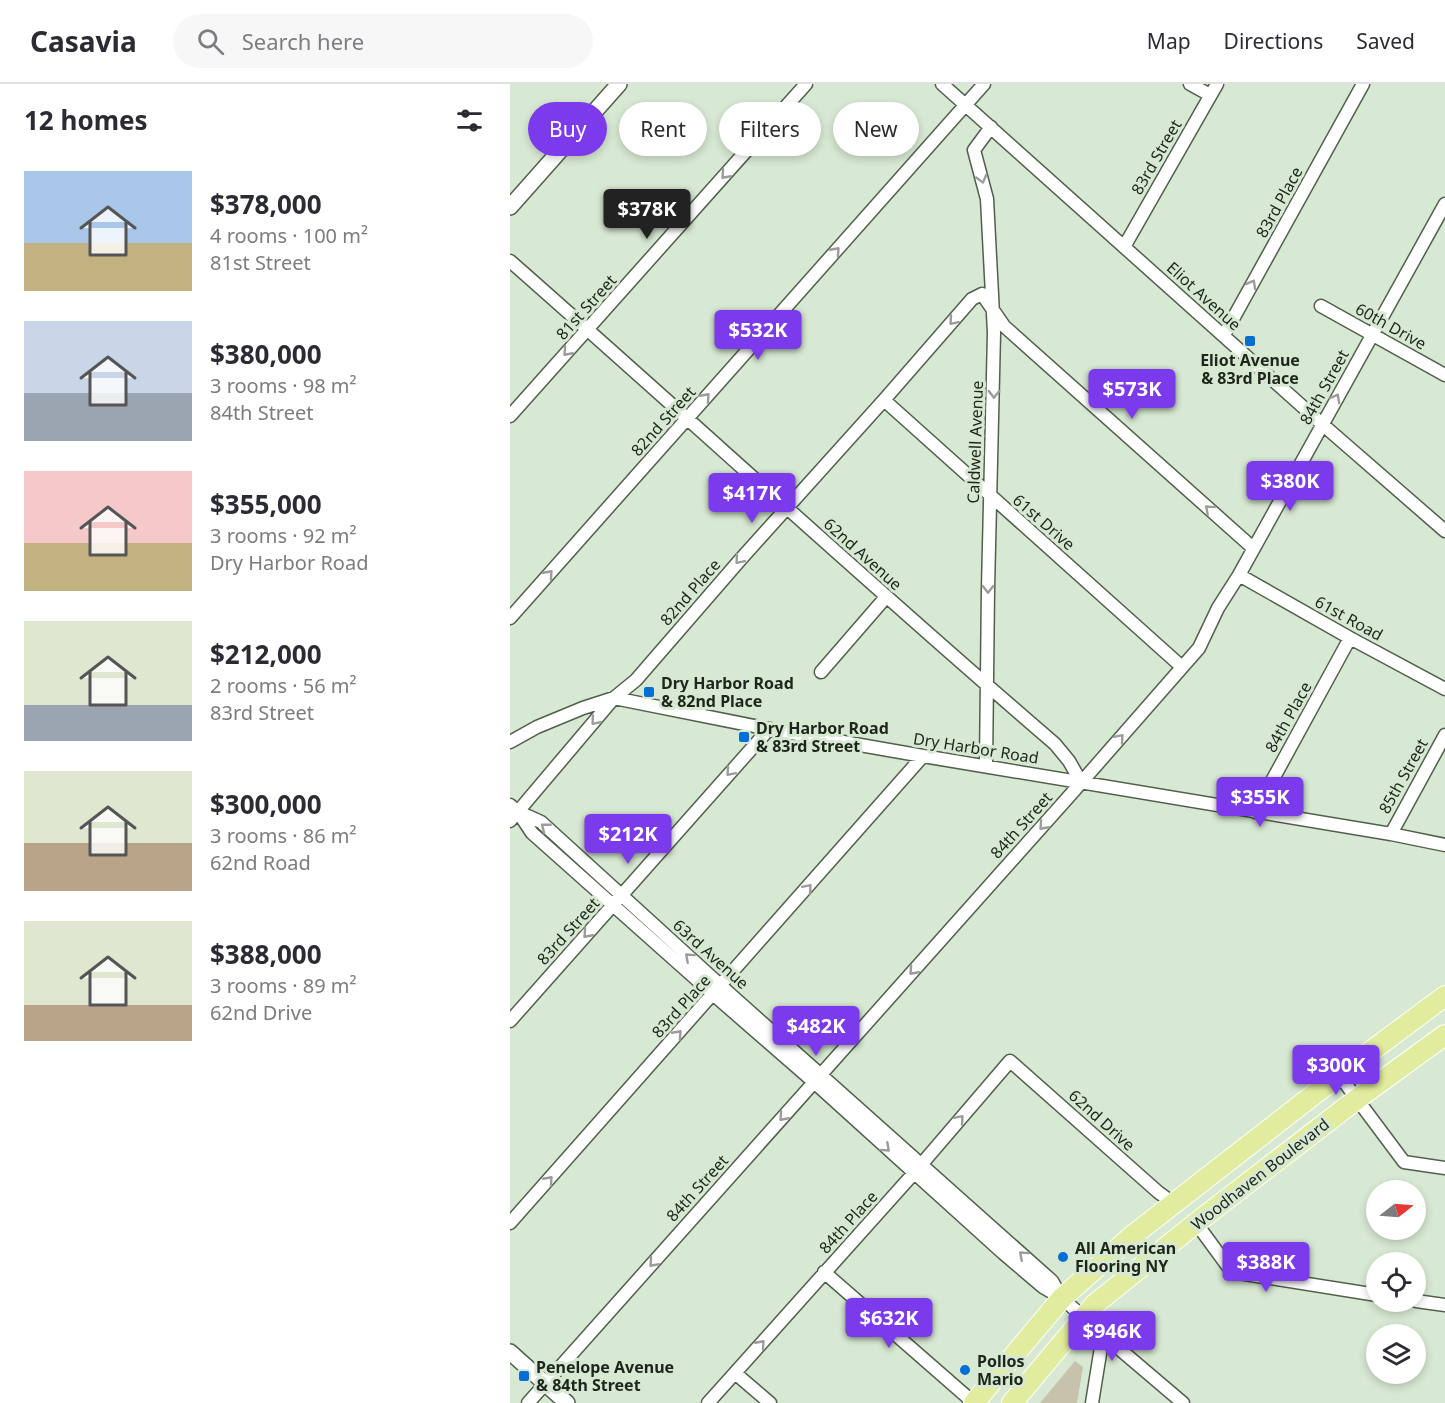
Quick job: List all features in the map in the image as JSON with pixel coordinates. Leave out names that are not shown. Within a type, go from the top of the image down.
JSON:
[{"type":"main road","name":"Woodhaven Boulevard","points":[[974,1403],[1062,1298],[1132,1236],[1339,1075],[1445,996]]},
{"type":"main road","name":"Woodhaven Boulevard","points":[[1012,1403],[1095,1305],[1196,1223],[1357,1099],[1445,1035]]},
{"type":"street","points":[[510,207],[619,84]]},
{"type":"street","name":"81st Street","points":[[510,416],[806,84]]},
{"type":"street","name":"Eliot Avenue","points":[[942,84],[1445,531]]},
{"type":"street","points":[[955,84],[962,101]]},
{"type":"street","name":"82nd Street","points":[[510,618],[688,418],[962,101],[984,84]]},
{"type":"street","points":[[1190,84],[1213,90]]},
{"type":"street","name":"83rd Place","points":[[1224,335],[1363,84]]},
{"type":"street","name":"83rd Street","points":[[1124,247],[1213,90]]},
{"type":"street","name":"Caldwell Avenue","points":[[986,766],[994,333],[987,199],[974,150],[991,127]]},
{"type":"street","name":"84th Street","points":[[528,1403],[1199,648],[1218,608],[1239,575],[1372,334],[1441,221],[1445,204]]},
{"type":"street","name":"62nd Avenue","points":[[510,261],[886,597],[1055,744],[1069,761],[1081,782]]},
{"type":"street","name":"82nd Place","points":[[513,812],[614,698],[636,680],[972,299],[982,294],[992,310]]},
{"type":"street","name":"60th Drive","points":[[1322,306],[1445,375]]},
{"type":"street","points":[[992,310],[1004,326],[1253,548]]},
{"type":"street","name":"61st Drive","points":[[884,400],[1182,667]]},
{"type":"street","name":"61st Road","points":[[1239,575],[1445,689]]},
{"type":"street","points":[[821,672],[886,597]]},
{"type":"street","name":"84th Place","points":[[1256,812],[1350,638]]},
{"type":"street","name":"Dry Harbor Road","points":[[510,742],[537,727],[614,698],[769,729],[1445,845]]},
{"type":"street","name":"83rd Street","points":[[510,1021],[769,729]]},
{"type":"street","name":"85th Street","points":[[1391,834],[1445,735]]},
{"type":"street","name":"83rd Place","points":[[510,1223],[923,756]]},
{"type":"street","name":"63rd Avenue","points":[[513,812],[541,822],[617,900],[917,1168],[1052,1281],[1062,1298],[1083,1318],[1184,1403]]},
{"type":"street","name":"84th Place","points":[[708,1403],[1010,1061]]},
{"type":"street","name":"62nd Drive","points":[[1010,1061],[1173,1203]]},
{"type":"street","points":[[1339,1075],[1404,1162],[1445,1168]]},
{"type":"street","points":[[1196,1223],[1232,1272],[1366,1293]]},
{"type":"street","points":[[824,1272],[974,1403]]},
{"type":"street","points":[[1426,1302],[1445,1305]]},
{"type":"street","points":[[1092,1403],[1103,1335]]},
{"type":"street","points":[[510,1352],[567,1403]]},
{"type":"street","points":[[735,1373],[770,1403]]},
{"type":"shaded area","points":[[1075,1361],[1083,1367],[1077,1403],[1040,1403]]},
{"type":"place","name":"Eliot Avenue & 83rd Place","points":[[1250,341]]},
{"type":"place","name":"Dry Harbor Road & 82nd Place","points":[[649,692]]},
{"type":"place","name":"Dry Harbor Road & 83rd Street","points":[[744,737]]},
{"type":"place","name":"All American Flooring NY","points":[[1063,1257]]},
{"type":"place","name":"Pollos Mario","points":[[965,1370]]},
{"type":"place","name":"Penelope Avenue & 84th Street","points":[[524,1376]]}]
